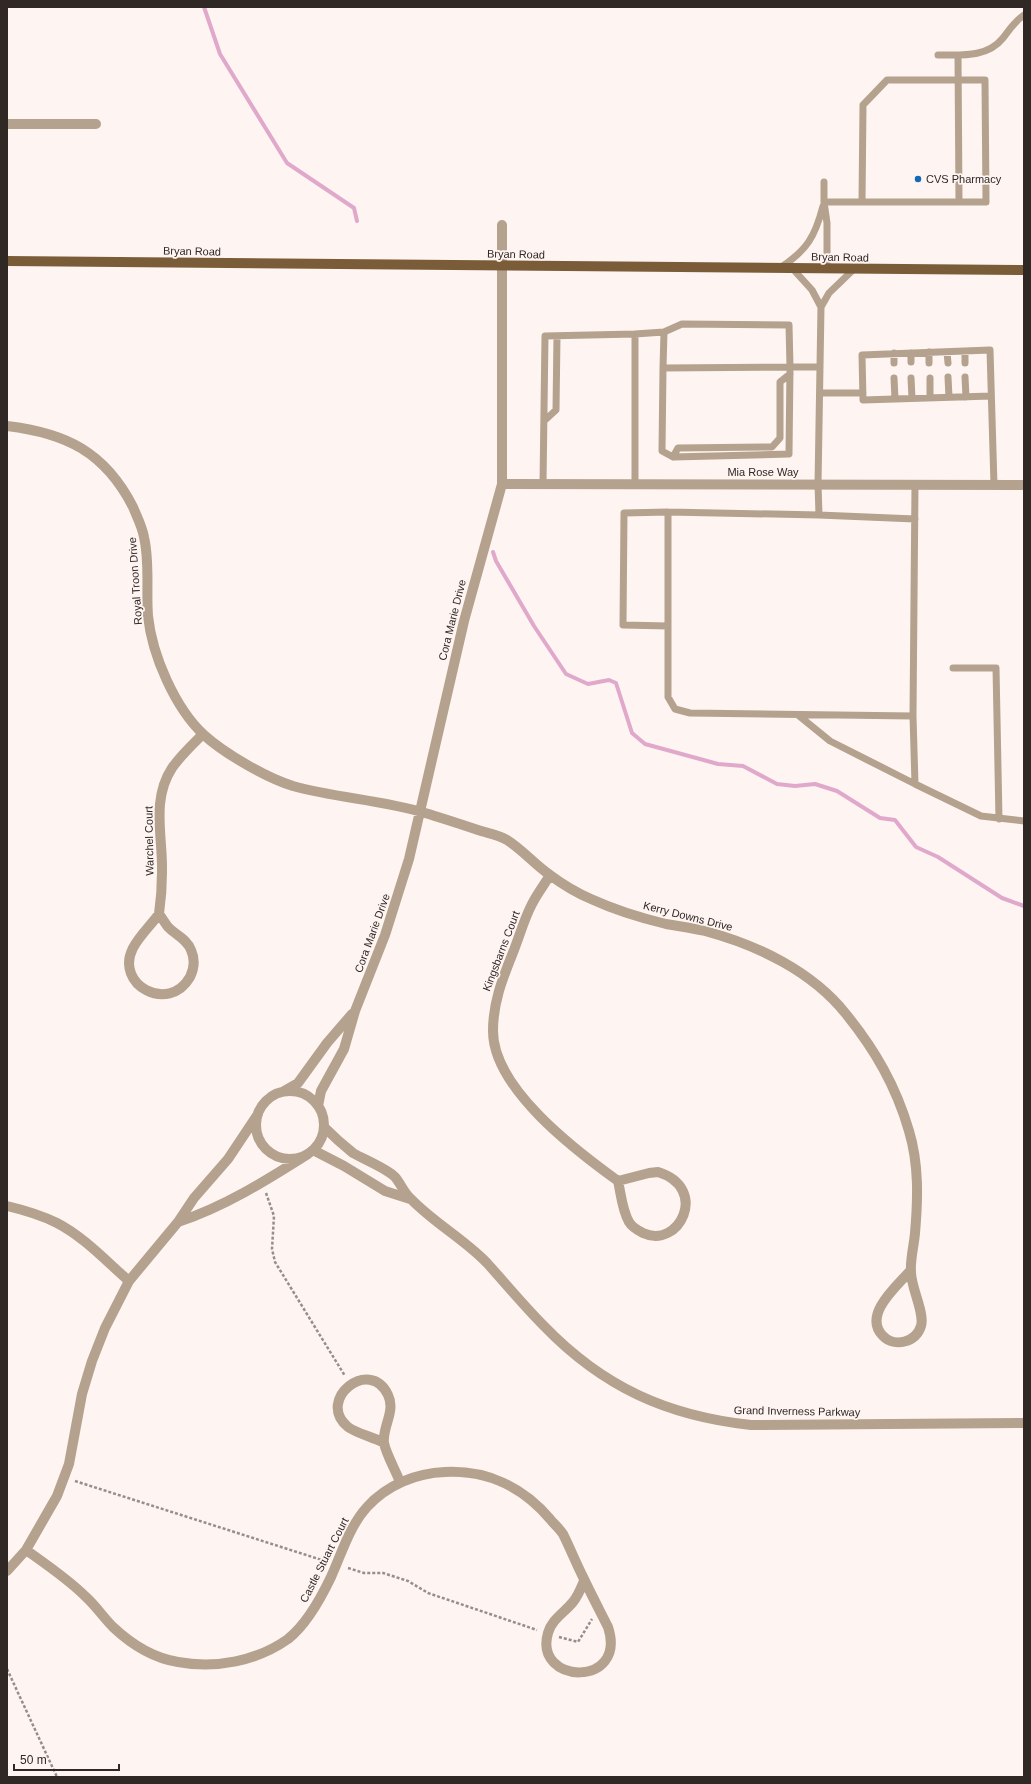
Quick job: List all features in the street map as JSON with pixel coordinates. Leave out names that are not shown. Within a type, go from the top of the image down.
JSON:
[{"type":"main road","name":"Bryan Road","points":[[7,261],[1024,270]]},
{"type":"street","points":[[7,124],[96,124]]},
{"type":"street","name":"Cora Marie Drive","points":[[318,1106],[321,1091],[344,1049],[355,1011],[386,935],[409,860],[464,621],[502,484],[502,225]]},
{"type":"street","name":"Royal Troon Drive","points":[[7,426],[48,433],[87,451],[104,465],[118,482],[139,520],[144,534],[148,565],[148,617],[158,659],[169,685],[184,710],[203,734],[243,763],[290,785],[420,812]]},
{"type":"street","name":"Mia Rose Way","points":[[502,484],[1024,485]]},
{"type":"street","name":"Warchel Court","points":[[159,914],[162,872],[159,806],[163,788],[172,769],[185,752],[203,734]]},
{"type":"street","name":"Kerry Downs Drive","points":[[420,812],[505,839],[550,875],[588,898],[621,911],[662,923],[702,930],[739,941],[800,972],[838,1004],[867,1040],[893,1084],[910,1134],[918,1186],[910,1271],[914,1293],[921,1312],[922,1322],[919,1331],[913,1338],[905,1341],[894,1342],[881,1334],[876,1321],[877,1312],[880,1305],[910,1271]]},
{"type":"street","name":"Kingsbarns Court","points":[[550,875],[532,904],[497,994],[493,1014],[495,1049],[500,1064],[509,1079],[540,1116],[586,1159],[618,1180]]},
{"type":"street","points":[[159,914],[168,927],[186,941],[192,951],[194,961],[192,972],[187,982],[179,989],[169,994],[158,994],[144,989],[133,978],[130,968],[132,948],[159,914]]},
{"type":"street","name":"Cora Marie Drive","points":[[284,1091],[298,1083],[327,1043],[355,1011]]},
{"type":"street","points":[[7,1571],[26,1550],[50,1512],[62,1484],[69,1464],[82,1394],[92,1361],[129,1281],[178,1222],[194,1198],[228,1159],[268,1099],[284,1091],[301,1092],[311,1098],[318,1106],[323,1116],[324,1127],[321,1140],[310,1152],[286,1168],[203,1214],[178,1222]]},
{"type":"street","points":[[258,1114],[256,1128],[258,1135],[264,1147],[269,1151],[275,1155],[288,1159],[301,1157],[310,1152]]},
{"type":"street","name":"Grand Inverness Parkway","points":[[324,1127],[353,1153],[395,1177],[410,1199],[486,1262],[544,1326],[578,1358],[615,1384],[640,1397],[718,1421],[751,1425],[1024,1423]]},
{"type":"street","name":"Grand Inverness Parkway","points":[[310,1152],[344,1166],[385,1191],[410,1199]]},
{"type":"street","points":[[658,1172],[676,1181],[683,1190],[686,1201],[685,1211],[681,1220],[675,1228],[666,1234],[651,1235],[636,1230],[629,1223],[625,1214],[618,1180],[658,1172]]},
{"type":"street","points":[[7,1206],[35,1214],[58,1224],[78,1237],[129,1281]]},
{"type":"street","points":[[384,1443],[352,1429],[341,1418],[338,1408],[340,1396],[344,1390],[354,1382],[361,1380],[375,1382],[388,1394],[390,1412],[384,1443],[400,1482]]},
{"type":"street","name":"Castle Stuart Court","points":[[26,1550],[57,1571],[86,1596],[112,1627],[134,1644],[159,1658],[179,1663],[222,1664],[250,1658],[289,1638],[306,1620],[325,1590],[348,1537],[367,1507],[386,1490],[400,1482],[434,1472],[460,1471],[484,1475],[510,1485],[530,1497],[562,1533],[610,1634],[610,1647],[606,1658],[598,1667],[588,1672],[577,1674],[566,1671],[558,1666],[552,1659],[546,1641],[551,1625],[572,1603],[584,1581]]},
{"type":"lane","points":[[938,55],[981,54],[1002,40],[1015,22],[1024,15]]},
{"type":"lane","points":[[958,55],[959,202]]},
{"type":"lane","points":[[824,202],[862,202],[959,202],[986,202],[986,80],[887,80],[863,105],[862,202]]},
{"type":"lane","points":[[824,182],[824,202],[827,223],[827,269]]},
{"type":"lane","points":[[780,268],[794,259],[812,237],[817,229],[824,202]]},
{"type":"lane","points":[[792,268],[812,290],[821,307]]},
{"type":"lane","points":[[819,515],[818,484],[821,307],[829,293],[854,269]]},
{"type":"lane","points":[[543,484],[546,336],[664,332],[682,324],[789,325],[789,454],[673,457],[662,451],[664,332]]},
{"type":"lane","points":[[635,334],[635,484]]},
{"type":"lane","points":[[544,422],[556,410],[557,336]]},
{"type":"lane","points":[[991,396],[863,400],[862,354],[990,350],[994,485]]},
{"type":"lane","points":[[964,351],[965,363]]},
{"type":"lane","points":[[929,352],[930,363]]},
{"type":"lane","points":[[948,352],[948,363]]},
{"type":"lane","points":[[894,353],[894,363]]},
{"type":"lane","points":[[911,353],[911,362]]},
{"type":"lane","points":[[663,368],[790,371],[820,367]]},
{"type":"lane","points":[[673,457],[678,448],[772,446],[780,438],[780,382],[790,371]]},
{"type":"lane","points":[[948,377],[949,397]]},
{"type":"lane","points":[[965,377],[966,397]]},
{"type":"lane","points":[[894,378],[895,399]]},
{"type":"lane","points":[[911,378],[912,398]]},
{"type":"lane","points":[[930,378],[930,398]]},
{"type":"lane","points":[[820,393],[863,392]]},
{"type":"lane","points":[[915,485],[913,716],[915,784]]},
{"type":"lane","points":[[668,626],[623,625],[624,513],[668,512],[819,515],[915,519]]},
{"type":"lane","points":[[668,512],[668,697],[674,709],[690,713],[913,716]]},
{"type":"lane","points":[[954,668],[996,668],[999,819]]},
{"type":"lane","points":[[798,714],[830,741],[981,816],[1024,821]]},
{"type":"path","points":[[263,1188],[274,1216],[272,1249],[275,1262],[345,1376]]},
{"type":"path","points":[[74,1481],[326,1561]]},
{"type":"path","points":[[344,1566],[364,1573],[383,1573],[408,1581],[428,1593],[539,1631]]},
{"type":"path","points":[[556,1636],[578,1642],[593,1618]]},
{"type":"path","points":[[7,1668],[57,1777]]},
{"type":"waterway","points":[[204,7],[220,54],[287,163],[354,208],[357,221]]},
{"type":"waterway","points":[[493,552],[496,561],[534,626],[566,674],[588,684],[609,680],[616,683],[632,733],[645,744],[718,764],[743,766],[777,784],[795,786],[815,784],[837,791],[880,818],[895,820],[916,847],[938,857],[1002,898],[1024,906]]},
{"type":"place","name":"CVS Pharmacy","points":[[918,179]]}]
